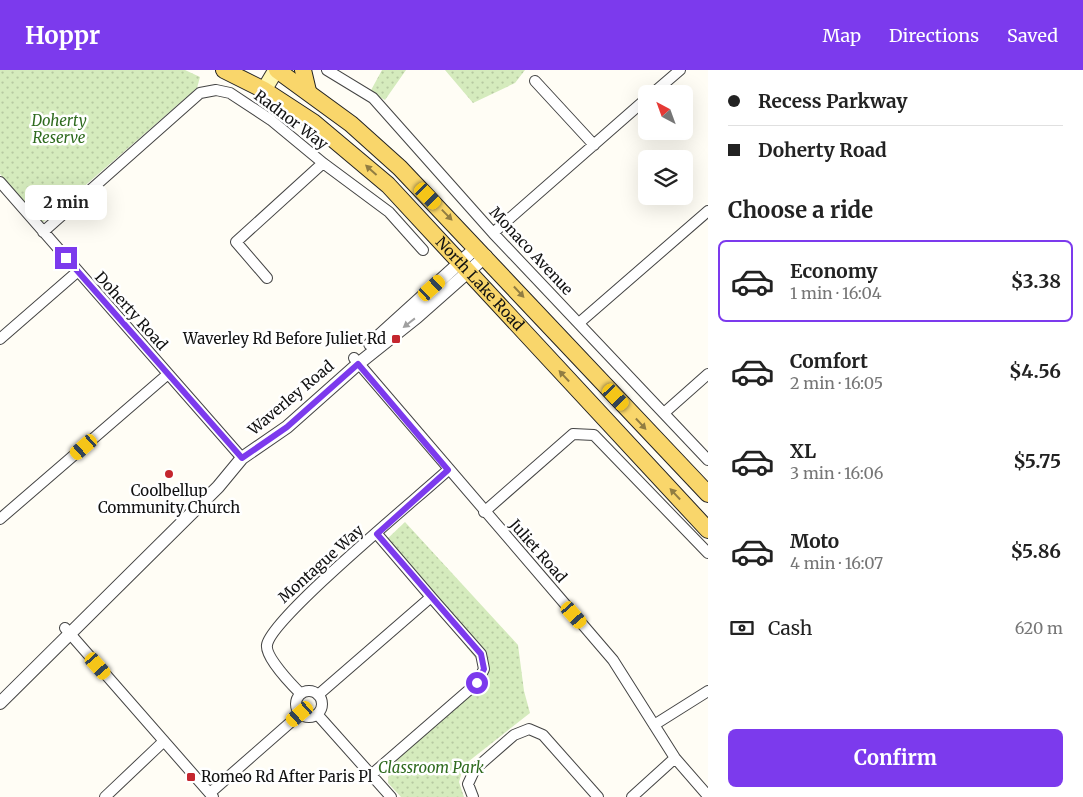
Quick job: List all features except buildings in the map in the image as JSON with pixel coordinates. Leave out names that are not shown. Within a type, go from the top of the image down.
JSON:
[{"type":"main road","name":"North Lake Road","points":[[224,70],[268,93],[337,141],[374,173],[406,204],[463,268],[708,530]]},
{"type":"main road","points":[[303,70],[308,91]]},
{"type":"main road","name":"North Lake Road","points":[[282,71],[367,137],[481,252],[708,494]]},
{"type":"main road","points":[[268,93],[282,71]]},
{"type":"street","name":"Monaco Avenue","points":[[327,70],[373,98],[493,233],[708,460]]},
{"type":"street","points":[[662,85],[680,70]]},
{"type":"street","points":[[534,81],[594,145]]},
{"type":"street","name":"Radnor Way","points":[[43,232],[200,93],[216,90],[230,93],[271,120],[389,212],[423,250]]},
{"type":"street","points":[[493,233],[638,106]]},
{"type":"street","points":[[267,278],[236,242],[324,163]]},
{"type":"street","name":"Doherty Road","points":[[0,182],[77,272],[240,455]]},
{"type":"street","points":[[579,323],[708,211]]},
{"type":"street","name":"Waverley Road","points":[[0,703],[67,631],[240,455],[287,427],[356,361],[481,252]]},
{"type":"street","points":[[0,339],[77,272]]},
{"type":"street","name":"Juliet Road","points":[[356,361],[613,660],[675,758],[708,796]]},
{"type":"street","points":[[0,519],[168,374]]},
{"type":"street","points":[[664,413],[708,374]]},
{"type":"street","points":[[484,512],[573,434],[594,435],[708,553]]},
{"type":"street","name":"Montague Way","points":[[301,694],[269,655],[267,645],[269,637],[290,612],[448,470]]},
{"type":"street","points":[[371,775],[477,683],[484,669],[481,654],[377,534]]},
{"type":"street","points":[[318,695],[431,597]]},
{"type":"street","points":[[67,631],[211,795],[300,714]]},
{"type":"street","name":"Waverley Road","points":[[0,693],[67,631]]},
{"type":"street","points":[[654,725],[708,691]]},
{"type":"street","points":[[311,692],[318,695],[322,705],[317,714],[310,717],[300,714],[296,704],[301,694],[311,692]]},
{"type":"street","points":[[317,714],[391,797]]},
{"type":"street","points":[[473,797],[468,784],[475,769],[514,735],[529,729],[544,735],[598,797]]},
{"type":"street","points":[[105,797],[164,740]]},
{"type":"street","points":[[632,797],[675,758]]},
{"type":"green space","name":"Doherty Reserve","points":[[0,70],[185,70],[200,77],[197,88],[42,223],[0,174]]},
{"type":"green space","points":[[382,70],[406,70],[385,100],[370,92]]},
{"type":"green space","points":[[445,70],[525,70],[515,83],[473,103]]},
{"type":"green space","name":"Classroom Park","points":[[405,522],[518,645],[524,691],[530,713],[464,765],[459,782],[464,797],[401,797],[388,783],[389,766],[473,692],[485,677],[477,660],[434,607],[386,540]]},
{"type":"place","name":"Waverley Rd Before Juliet Rd","points":[[396,339]]},
{"type":"place","name":"Coolbellup Community Church","points":[[169,474]]},
{"type":"place","name":"Romeo Rd After Paris Pl","points":[[191,777]]},
{"type":"route","points":[[66,258],[242,458],[287,427],[358,364],[448,470],[377,534],[481,654],[484,669],[477,683]]}]
